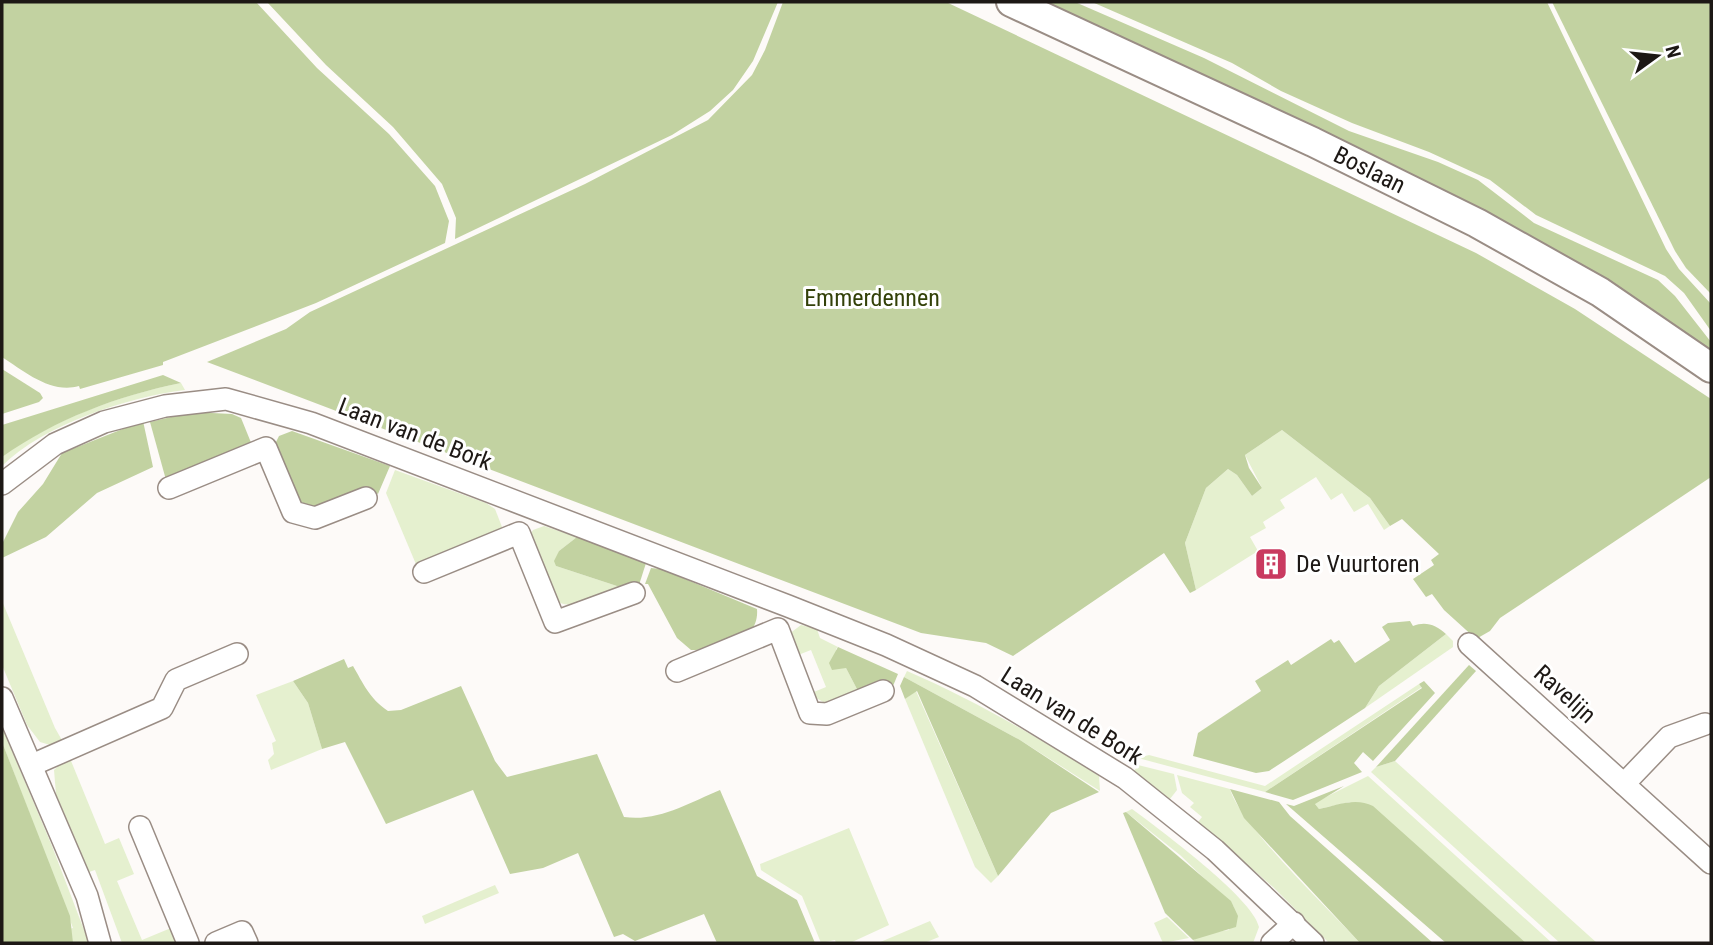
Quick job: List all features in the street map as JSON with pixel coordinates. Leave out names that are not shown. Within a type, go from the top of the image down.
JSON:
[{"type":"main road","name":"Boslaan","points":[[1012,2],[1300,136],[1477,223],[1600,292],[1711,368]]},
{"type":"street","name":"Laan van de Bork","points":[[2,484],[55,444],[104,422],[165,406],[226,399],[280,414],[530,506],[788,606],[886,645],[975,686],[1119,774],[1215,850],[1313,943]]},
{"type":"street","points":[[280,414],[267,448],[293,512],[315,518],[366,498]]},
{"type":"street","points":[[169,488],[267,448]]},
{"type":"street","points":[[530,506],[519,533],[555,622],[634,593]]},
{"type":"street","points":[[424,572],[519,533]]},
{"type":"street","points":[[677,671],[778,629],[788,606]]},
{"type":"street","points":[[778,629],[810,713],[827,714],[883,691]]},
{"type":"street","name":"Ravelijn","points":[[1469,645],[1711,863]]},
{"type":"street","points":[[32,765],[162,708],[176,680],[237,654]]},
{"type":"street","points":[[2,698],[87,896],[100,943]]},
{"type":"street","points":[[1624,784],[1669,737],[1705,724]]},
{"type":"street","points":[[140,827],[188,943]]},
{"type":"street","points":[[1272,943],[1294,923]]},
{"type":"street","points":[[216,943],[242,932],[247,943]]},
{"type":"green space","points":[[2,2],[256,2],[317,68],[389,134],[435,186],[449,221],[445,243],[316,303],[163,362],[163,365],[80,389],[79,386],[58,387],[29,375],[2,357]]},
{"type":"green space","points":[[267,2],[778,2],[753,61],[733,90],[710,111],[672,135],[455,239],[456,218],[442,184],[393,127],[326,65]]},
{"type":"green space","name":"Emmerdennen","points":[[783,2],[946,2],[1476,253],[1575,309],[1711,399],[1711,477],[1500,618],[1490,631],[1476,639],[1444,610],[1432,594],[1426,597],[1413,579],[1434,565],[1431,560],[1439,554],[1402,519],[1390,526],[1370,498],[1282,430],[1245,455],[1249,468],[1262,488],[1252,496],[1237,475],[1228,469],[1206,488],[1185,543],[1196,590],[1190,593],[1164,553],[1013,656],[986,643],[921,633],[207,362],[286,329],[310,312],[585,184],[708,120],[752,75],[765,50]]},
{"type":"green space","points":[[1036,2],[1075,2],[1204,58],[1349,131],[1438,162],[1478,180],[1534,223],[1658,280],[1675,296],[1711,342],[1711,352],[1597,276]]},
{"type":"green space","points":[[1092,2],[1547,2],[1666,249],[1679,269],[1711,304],[1711,331],[1684,293],[1665,276],[1536,215],[1490,180],[1429,152],[1352,123],[1281,91],[1232,63]]},
{"type":"green space","points":[[1552,2],[1711,2],[1711,294],[1686,268],[1675,251]]},
{"type":"green space","points":[[2,369],[40,393],[43,398],[39,402],[2,414]]},
{"type":"green space","points":[[163,375],[181,383],[110,402],[65,420],[2,457],[2,425]]},
{"type":"green space","points":[[181,383],[185,390],[113,406],[63,426],[19,451],[2,466],[2,456],[65,420],[110,402]]},
{"type":"green space","points":[[192,412],[232,414],[241,418],[252,445],[166,480],[150,422]]},
{"type":"green space","points":[[143,421],[153,467],[97,493],[46,537],[2,558],[2,544],[18,512],[43,484],[62,453]]},
{"type":"green space","points":[[1282,430],[1370,498],[1390,526],[1384,530],[1368,504],[1354,512],[1342,493],[1331,500],[1316,477],[1280,500],[1285,508],[1263,522],[1266,528],[1250,537],[1258,551],[1196,590],[1185,543],[1206,488],[1228,469],[1237,475],[1252,496],[1262,488],[1245,455]]},
{"type":"green space","points":[[292,431],[390,466],[378,494],[371,489],[328,504],[305,505],[292,486],[275,444],[279,436]]},
{"type":"green space","points":[[395,470],[486,503],[495,509],[504,532],[418,569],[386,493]]},
{"type":"green space","points":[[544,526],[577,537],[559,551],[556,566],[620,587],[577,604],[560,603],[553,598],[529,537],[533,530]]},
{"type":"green space","points":[[577,537],[646,563],[639,585],[620,587],[556,566],[554,561],[559,551]]},
{"type":"green space","points":[[651,568],[661,569],[757,609],[752,630],[744,637],[724,646],[691,650],[677,638],[648,584],[645,584]]},
{"type":"green space","points":[[2,601],[63,742],[50,745],[40,742],[27,725],[2,665]]},
{"type":"green space","points":[[1410,621],[1413,626],[1431,625],[1446,634],[1379,686],[1365,708],[1269,771],[1256,773],[1193,756],[1198,733],[1261,691],[1255,681],[1288,660],[1291,665],[1331,639],[1334,643],[1339,640],[1355,663],[1390,640],[1382,627],[1388,623]]},
{"type":"green space","points":[[801,625],[817,629],[820,638],[838,647],[836,649],[841,666],[846,668],[858,691],[825,703],[809,694],[826,687],[811,650],[793,657],[789,634]]},
{"type":"green space","points":[[1446,634],[1453,641],[1453,647],[1365,708],[1379,686]]},
{"type":"green space","points":[[838,647],[898,674],[893,686],[858,691],[846,668],[832,670],[829,663]]},
{"type":"green space","points":[[344,659],[348,668],[353,666],[371,696],[388,711],[401,710],[461,686],[495,761],[507,777],[597,754],[624,817],[637,818],[673,810],[720,790],[757,876],[797,900],[815,943],[717,943],[704,914],[635,941],[623,934],[614,937],[578,853],[543,868],[510,874],[473,790],[386,824],[345,742],[322,749],[308,703],[293,681]]},
{"type":"green space","points":[[1469,665],[1476,671],[1395,761],[1376,767]]},
{"type":"green space","points":[[907,671],[980,706],[1075,761],[1099,776],[1100,791],[1020,740],[904,677]]},
{"type":"green space","points":[[904,677],[1020,740],[1099,792],[1051,813],[998,876],[917,691],[905,699],[900,686]]},
{"type":"green space","points":[[293,681],[308,703],[322,749],[271,770],[268,760],[274,754],[272,743],[276,741],[256,695]]},
{"type":"green space","points":[[1424,681],[1435,693],[1373,761],[1363,752],[1354,763],[1362,772],[1293,800],[1265,792],[1422,688],[1419,684]]},
{"type":"green space","points":[[1419,684],[1422,687],[1265,792],[1138,758],[1149,755],[1265,786]]},
{"type":"green space","points":[[916,691],[998,876],[991,883],[975,867],[905,699]]},
{"type":"green space","points":[[2,727],[89,943],[2,943],[73,928],[2,742]]},
{"type":"green space","points":[[2,742],[70,916],[73,943],[2,943]]},
{"type":"green space","points":[[69,756],[105,844],[119,838],[134,874],[117,881],[142,940],[171,928],[181,943],[122,943],[95,870],[89,872],[56,794],[54,770]]},
{"type":"green space","points":[[1395,761],[1597,943],[1560,943],[1371,772],[1376,767]]},
{"type":"green space","points":[[1138,765],[1174,774],[1177,790],[1170,799],[1134,771]]},
{"type":"green space","points":[[1177,775],[1230,789],[1250,824],[1360,943],[1329,943],[1273,887],[1198,822],[1202,817],[1190,807],[1194,803],[1182,793]]},
{"type":"green space","points":[[1368,776],[1552,943],[1526,943],[1424,852],[1350,802],[1319,809],[1314,803]]},
{"type":"green space","points":[[1344,786],[1315,804],[1319,809],[1353,802],[1373,806],[1526,943],[1446,943],[1286,804],[1294,806]]},
{"type":"green space","points":[[1230,789],[1279,802],[1290,816],[1433,943],[1360,943],[1244,818]]},
{"type":"green space","points":[[1132,809],[1203,865],[1240,899],[1253,914],[1259,927],[1253,943],[1196,943],[1193,940],[1209,933],[1229,930],[1234,907],[1180,855],[1126,812]]},
{"type":"green space","points":[[1126,812],[1231,901],[1238,916],[1236,927],[1193,940],[1165,913],[1123,813]]},
{"type":"green space","points":[[849,828],[889,925],[850,943],[836,943],[835,940],[821,943],[802,896],[761,870],[760,864]]},
{"type":"green space","points":[[495,885],[499,893],[425,924],[422,916]]},
{"type":"green space","points":[[1167,917],[1189,938],[1163,943],[1154,923]]},
{"type":"green space","points":[[930,921],[939,937],[924,943],[878,943]]},
{"type":"place","name":"De Vuurtoren","points":[[1271,564]]}]
